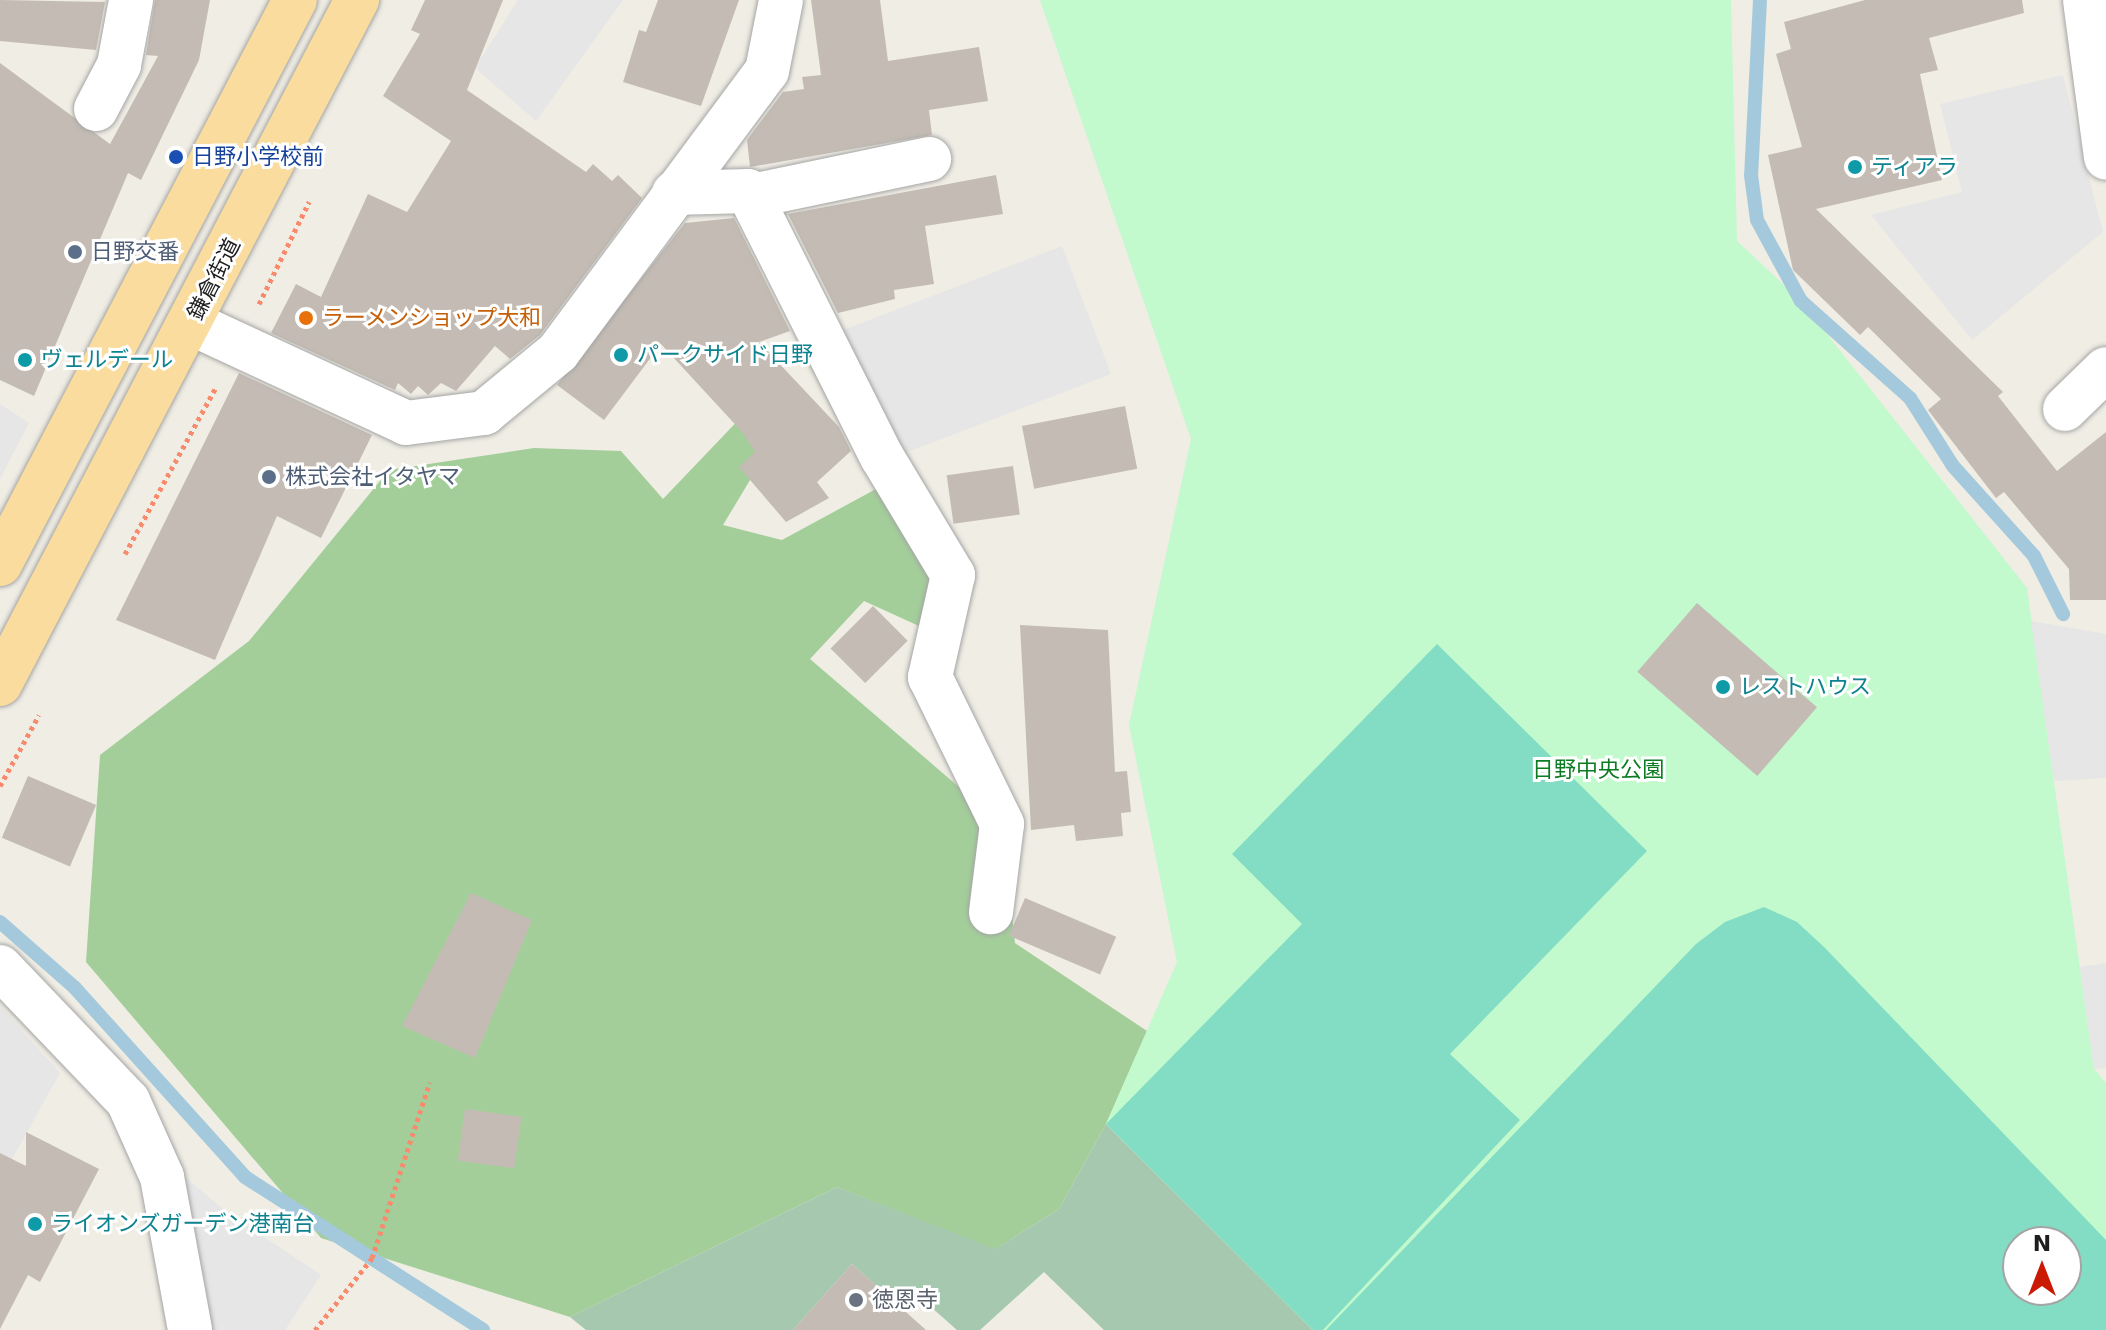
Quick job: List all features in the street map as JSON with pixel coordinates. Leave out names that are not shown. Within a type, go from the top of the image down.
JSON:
[{"type":"main road","points":[[0,564],[295,0]]},
{"type":"main road","name":"鎌倉街道","points":[[0,684],[357,0]]},
{"type":"street","points":[[96,109],[119,65],[131,0]]},
{"type":"street","points":[[191,323],[406,423],[484,413],[558,352],[767,71],[781,0]]},
{"type":"street","points":[[2085,0],[2106,158]]},
{"type":"street","points":[[674,193],[752,196],[929,159]]},
{"type":"street","points":[[752,196],[882,457],[953,575],[930,677],[1002,824],[991,912]]},
{"type":"street","points":[[2065,409],[2106,369]]},
{"type":"street","points":[[0,967],[128,1101],[162,1177],[190,1330]]},
{"type":"path","points":[[315,1330],[372,1258],[430,1082]]},
{"type":"green space","name":"日野中央公園","points":[[1040,0],[1731,0],[1737,241],[1801,301],[2027,588],[2094,1069],[2106,1083],[2106,1330],[1313,1330],[1106,1124],[1177,962],[1129,725],[1191,439]]},
{"type":"green space","points":[[767,390],[797,402],[723,525],[782,540],[887,483],[942,576],[930,631],[864,601],[810,659],[1002,824],[1015,943],[1147,1031],[1106,1124],[1059,1209],[994,1250],[837,1187],[570,1317],[321,1238],[86,962],[100,755],[249,641],[389,470],[534,448],[621,451],[663,499]]},
{"type":"green space","points":[[1437,644],[1647,851],[1450,1054],[1520,1120],[1323,1330],[1313,1330],[1106,1124],[1302,924],[1232,854]]},
{"type":"green space","points":[[1764,907],[1797,922],[1824,947],[2106,1240],[2106,1330],[1326,1330],[1696,944],[1725,922]]},
{"type":"green space","points":[[1106,1124],[1313,1330],[1104,1330],[1044,1272],[980,1330],[957,1330],[914,1292],[901,1308],[852,1264],[793,1330],[586,1330],[570,1317],[837,1187],[995,1249],[1059,1209]]},
{"type":"shaded area","points":[[518,0],[623,0],[536,121],[475,68]]},
{"type":"shaded area","points":[[2063,75],[2103,232],[1972,340],[1871,215],[1962,192],[1940,104]]},
{"type":"shaded area","points":[[1062,246],[1111,374],[877,464],[828,336]]},
{"type":"shaded area","points":[[0,404],[29,423],[0,479]]},
{"type":"shaded area","points":[[2031,621],[2106,634],[2106,778],[2054,781]]},
{"type":"shaded area","points":[[2106,963],[2106,1068],[2094,1069],[2080,967]]},
{"type":"shaded area","points":[[0,1006],[60,1073],[12,1159],[0,1153]]},
{"type":"shaded area","points":[[149,1147],[223,1209],[321,1275],[285,1330],[211,1330]]},
{"type":"building","points":[[0,0],[105,2],[96,50],[0,41]]},
{"type":"building","points":[[155,0],[210,0],[199,60],[141,180],[128,173],[34,396],[0,380],[0,63],[110,144],[158,56],[146,55]]},
{"type":"building","points":[[425,0],[503,0],[467,90],[586,172],[593,164],[612,181],[618,175],[642,198],[540,335],[510,359],[495,346],[456,391],[441,383],[428,395],[418,386],[411,394],[398,383],[395,390],[271,333],[296,284],[321,297],[368,194],[407,212],[451,141],[383,96],[420,34],[411,30]]},
{"type":"building","points":[[658,0],[739,0],[701,106],[623,82],[639,30],[646,32]]},
{"type":"building","points":[[811,0],[880,0],[888,61],[979,47],[988,101],[929,110],[932,135],[750,167],[747,140],[783,92],[804,89],[802,77],[821,75]]},
{"type":"building","points":[[1865,0],[2022,0],[2024,13],[1929,38],[1938,70],[1920,74],[1942,180],[1816,209],[2003,392],[1998,396],[2057,471],[2106,432],[2106,600],[2070,600],[2069,569],[2004,492],[1996,498],[1928,410],[1941,399],[1868,327],[1860,335],[1793,270],[1768,155],[1802,147],[1776,54],[1791,49],[1784,22]]},
{"type":"building","points":[[996,175],[1003,214],[925,226],[934,284],[894,290],[895,299],[838,313],[788,214]]},
{"type":"building","points":[[734,218],[790,331],[759,342],[839,427],[851,451],[817,482],[829,498],[786,522],[739,467],[755,452],[743,433],[661,344],[604,420],[557,385],[685,223]]},
{"type":"building","name":"株式会社イタヤマ","points":[[239,373],[372,435],[321,538],[277,516],[215,660],[116,620]]},
{"type":"building","points":[[1125,406],[1137,469],[1034,489],[1022,426]]},
{"type":"building","points":[[1013,466],[1020,515],[953,524],[947,475]]},
{"type":"building","name":"レストハウス","points":[[1697,603],[1817,707],[1757,776],[1637,672]]},
{"type":"building","points":[[873,606],[908,641],[865,683],[831,648]]},
{"type":"building","points":[[1020,625],[1108,630],[1115,772],[1127,771],[1131,812],[1121,813],[1123,836],[1076,841],[1074,825],[1031,830]]},
{"type":"building","points":[[28,776],[96,805],[70,867],[2,838]]},
{"type":"building","points":[[471,893],[532,920],[475,1058],[402,1026]]},
{"type":"building","points":[[1025,898],[1116,937],[1100,974],[1009,936]]},
{"type":"building","points":[[465,1109],[521,1117],[514,1168],[458,1160]]},
{"type":"building","name":"ライオンズガーデン港南台","points":[[26,1132],[99,1169],[40,1282],[28,1275],[0,1329],[0,1153],[26,1166]]},
{"type":"building","name":"徳恩寺","points":[[852,1264],[926,1330],[793,1330]]},
{"type":"waterway","points":[[1760,0],[1751,175],[1757,220],[1801,301],[1910,398],[1953,466],[2034,556],[2063,614]]},
{"type":"waterway","points":[[0,922],[75,988],[245,1177],[483,1330]]},
{"type":"place","name":"日野小学校前","points":[[176,157]]},
{"type":"place","name":"ティアラ","points":[[1855,167]]},
{"type":"place","name":"日野交番","points":[[75,252]]},
{"type":"place","name":"ラーメンショップ大和","points":[[306,318]]},
{"type":"place","name":"パークサイド日野","points":[[621,355]]},
{"type":"place","name":"ヴェルデール","points":[[25,360]]},
{"type":"place","name":"株式会社イタヤマ","points":[[269,477]]},
{"type":"place","name":"レストハウス","points":[[1723,687]]},
{"type":"place","name":"ライオンズガーデン港南台","points":[[35,1224]]},
{"type":"place","name":"徳恩寺","points":[[856,1300]]}]
